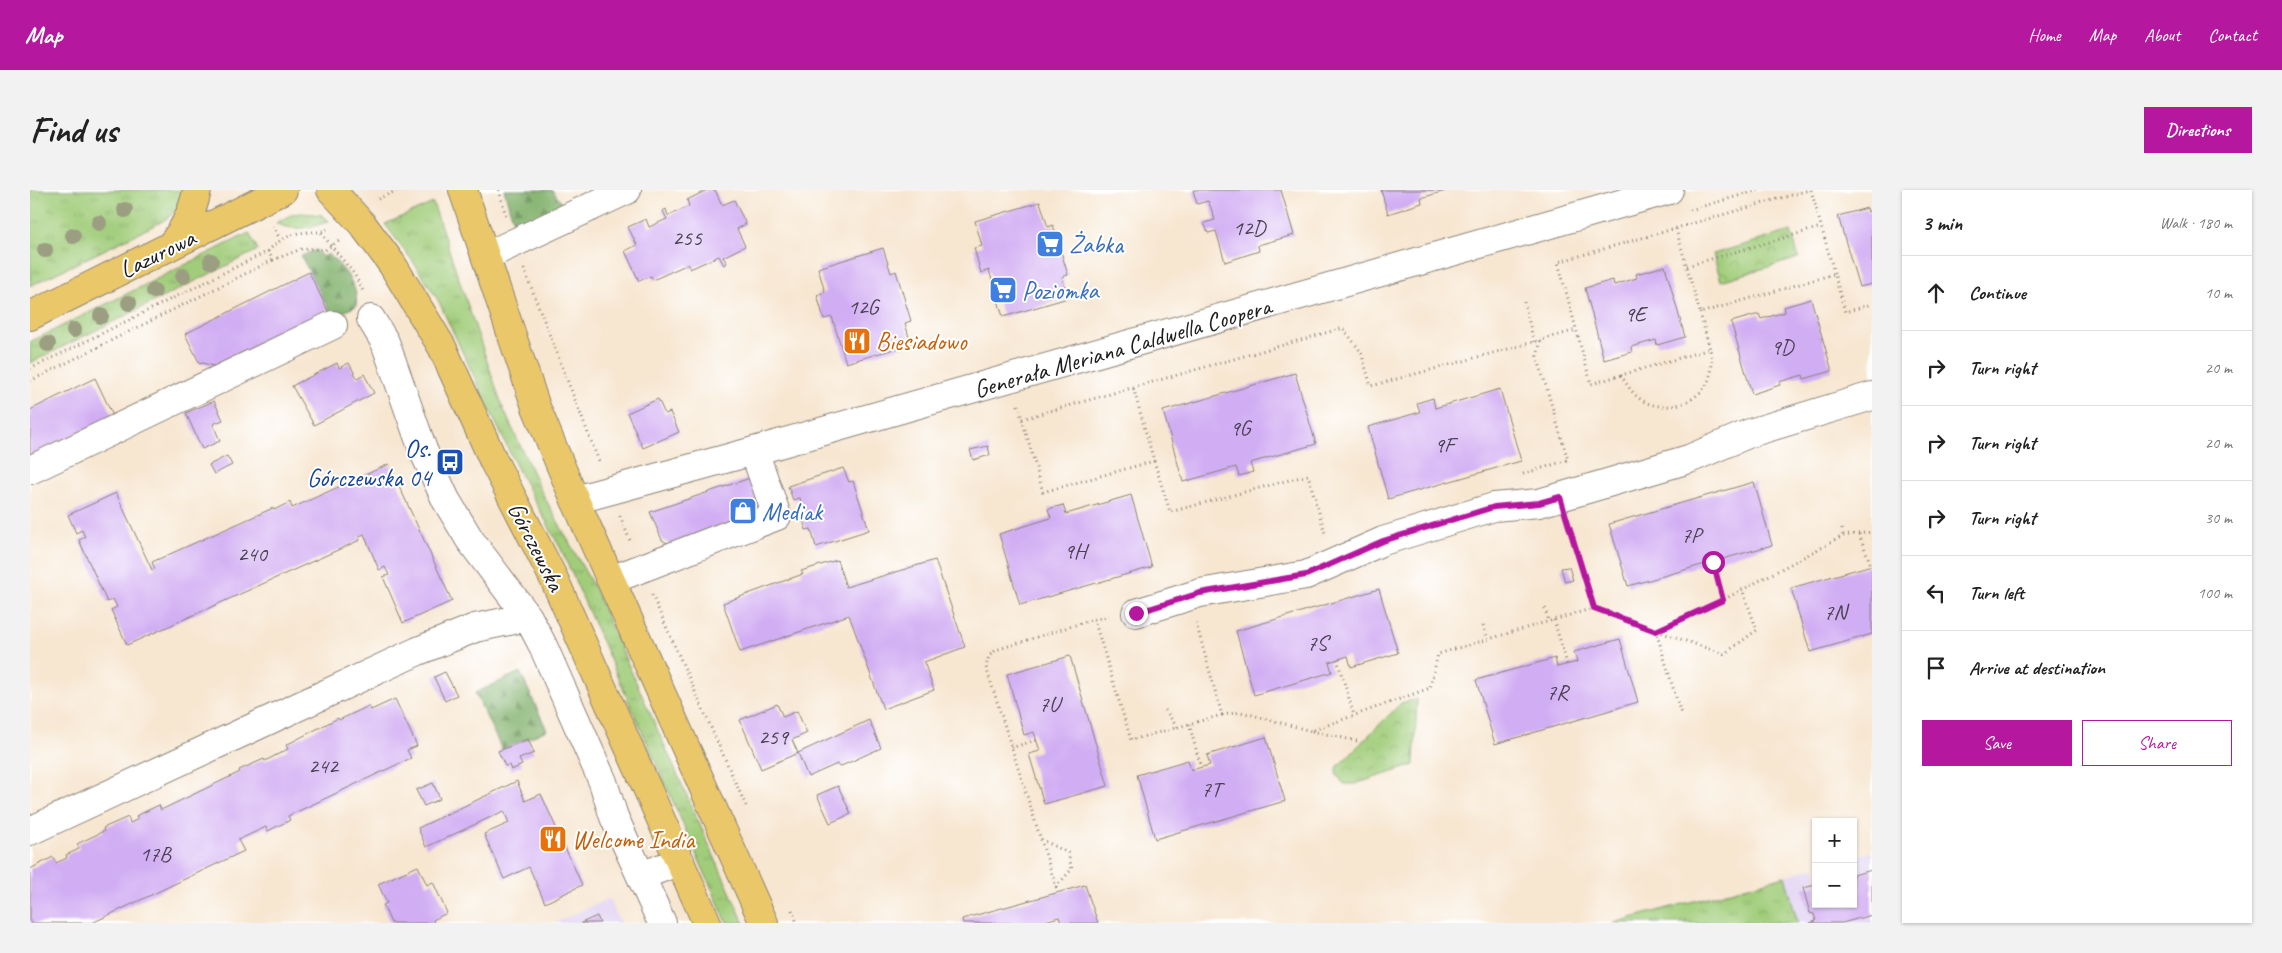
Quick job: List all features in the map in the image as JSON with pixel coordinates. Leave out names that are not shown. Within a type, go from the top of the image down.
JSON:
[{"type":"main road","points":[[170,246],[181,233],[192,208],[197,190]]},
{"type":"main road","name":"Lazurowa","points":[[30,316],[283,190]]},
{"type":"main road","name":"Górczewska","points":[[331,190],[363,225],[392,264],[442,347],[494,462],[554,578],[707,923]]},
{"type":"main road","name":"Górczewska","points":[[463,190],[536,407],[575,500],[764,923]]},
{"type":"street","points":[[486,256],[627,190]]},
{"type":"street","name":"Generała Meriana Caldwella Coopera","points":[[575,500],[611,492],[754,452],[1669,190]]},
{"type":"street","points":[[371,319],[385,342],[423,450],[446,500],[470,540],[528,617],[603,782],[614,817],[662,923]]},
{"type":"street","points":[[30,470],[334,325]]},
{"type":"street","points":[[1136,613],[1188,597],[1306,575],[1389,539],[1494,507],[1539,503],[1689,459],[1750,433],[1872,396]]},
{"type":"street","points":[[611,580],[777,516],[754,452]]},
{"type":"street","points":[[30,831],[418,651],[474,628],[528,617]]},
{"type":"street","points":[[641,876],[680,861]]},
{"type":"path","points":[[371,202],[398,190]]},
{"type":"path","points":[[499,190],[513,243],[640,568],[707,718]]},
{"type":"path","points":[[1710,349],[1591,384],[1558,262],[1810,190],[1845,312],[1872,304]]},
{"type":"path","points":[[270,220],[280,239]]},
{"type":"path","points":[[1686,266],[1821,227]]},
{"type":"path","points":[[30,369],[268,251],[280,239],[302,232],[321,233],[329,228]]},
{"type":"path","points":[[1621,375],[1631,391],[1643,401],[1659,408],[1674,407],[1688,400],[1706,383],[1713,364],[1676,229]]},
{"type":"path","points":[[321,233],[362,286],[371,319]]},
{"type":"path","points":[[30,381],[273,260],[304,248],[325,250],[342,238]]},
{"type":"path","points":[[268,251],[273,260]]},
{"type":"path","points":[[1700,313],[1834,274]]},
{"type":"path","points":[[1524,302],[1534,342]]},
{"type":"path","points":[[1022,419],[1343,328],[1361,352],[1371,386],[1576,330]]},
{"type":"path","points":[[1521,474],[1568,460],[1537,356],[1541,340]]},
{"type":"path","points":[[1133,387],[1170,512],[1308,475],[1325,533],[1334,530]]},
{"type":"path","points":[[1018,406],[1043,492],[1154,461]]},
{"type":"path","points":[[1560,497],[1594,608]]},
{"type":"path","points":[[1842,529],[1843,536]]},
{"type":"path","points":[[1656,631],[1723,600],[1843,536],[1872,532]]},
{"type":"path","points":[[1859,534],[1871,565]]},
{"type":"path","points":[[1713,562],[1723,600]]},
{"type":"path","points":[[1311,731],[1430,688],[1438,654],[1594,608],[1724,654],[1757,630],[1742,589]]},
{"type":"path","points":[[1188,597],[1222,714]]},
{"type":"path","points":[[1545,608],[1548,621]]},
{"type":"path","points":[[1041,839],[1068,853],[1072,862],[1072,869],[1056,887],[986,667],[989,656],[996,650],[1094,619],[1136,613]]},
{"type":"path","points":[[1094,619],[1131,740],[1222,714],[1241,712],[1311,731],[1362,742]]},
{"type":"path","points":[[1554,620],[1567,664]]},
{"type":"path","points":[[1483,625],[1488,639]]},
{"type":"path","points":[[1656,631],[1681,714]]},
{"type":"path","points":[[1337,659],[1354,715]]},
{"type":"path","points":[[1165,710],[1176,727]]},
{"type":"path","points":[[1189,724],[1201,767]]},
{"type":"path","points":[[1012,748],[1036,740]]},
{"type":"shaded area","points":[[1872,852],[1872,923],[1798,923],[1785,876],[1812,868],[1812,908],[1857,908],[1857,856]]},
{"type":"shaded area","points":[[609,898],[620,923],[555,923]]},
{"type":"green space","points":[[30,190],[187,190],[176,211],[163,221],[30,286]]},
{"type":"green space","points":[[504,190],[552,190],[564,207],[516,230]]},
{"type":"green space","points":[[433,203],[503,408],[540,489],[593,586],[744,923],[727,923],[561,549],[519,472],[438,300],[385,224]]},
{"type":"green space","points":[[293,214],[322,215],[329,221],[316,226],[302,228],[282,226],[276,223]]},
{"type":"green space","points":[[1791,231],[1799,258],[1721,281],[1713,254]]},
{"type":"green space","points":[[249,233],[258,250],[30,363],[30,342]]},
{"type":"green space","points":[[316,250],[323,257],[329,254],[334,259],[349,277],[355,291],[356,306],[333,317],[301,256]]},
{"type":"green space","points":[[520,672],[547,730],[502,750],[475,693]]},
{"type":"green space","points":[[1417,699],[1414,765],[1355,784],[1344,784],[1336,774],[1338,766],[1401,703]]},
{"type":"green space","points":[[1785,876],[1798,923],[1613,923]]},
{"type":"building","points":[[707,190],[715,190],[722,205],[734,200],[746,224],[737,229],[745,246],[723,257],[727,263],[724,265],[719,256],[690,269],[688,264],[653,280],[651,276],[639,281],[625,251],[637,245],[628,227],[646,219],[649,227],[667,219],[663,211],[666,209],[668,216],[689,206],[687,200]]},
{"type":"building","points":[[1193,190],[1281,190],[1294,235],[1258,245],[1259,251],[1225,262],[1216,231],[1208,233],[1204,223],[1215,220],[1208,201],[1197,204]]},
{"type":"building","points":[[1381,190],[1445,191],[1421,198],[1422,203],[1388,214]]},
{"type":"building","points":[[1040,202],[1048,227],[1053,225],[1068,275],[1062,277],[1068,298],[1003,317],[989,270],[981,273],[974,248],[982,246],[975,221]]},
{"type":"building","points":[[1867,208],[1868,212],[1872,210],[1872,284],[1859,287],[1838,216]]},
{"type":"building","points":[[883,248],[891,273],[896,271],[911,321],[905,323],[911,344],[846,363],[832,317],[824,319],[817,295],[825,292],[818,268]]},
{"type":"building","points":[[1665,266],[1685,337],[1657,345],[1656,340],[1631,347],[1632,352],[1604,360],[1585,288],[1613,280],[1614,285],[1637,278],[1636,274]]},
{"type":"building","points":[[309,272],[329,313],[217,367],[203,363],[200,364],[185,334]]},
{"type":"building","points":[[1811,299],[1832,371],[1804,379],[1803,375],[1779,382],[1780,385],[1752,394],[1731,322],[1759,314],[1761,319],[1785,312],[1784,307]]},
{"type":"building","points":[[337,363],[339,368],[349,363],[357,378],[364,374],[374,393],[314,425],[292,386]]},
{"type":"building","points":[[1295,373],[1316,444],[1250,463],[1253,472],[1239,476],[1236,467],[1183,482],[1163,411]]},
{"type":"building","points":[[95,378],[114,418],[30,461],[30,410]]},
{"type":"building","points":[[1500,389],[1521,461],[1388,499],[1368,427],[1420,412],[1417,403],[1433,398],[1435,408]]},
{"type":"building","points":[[658,399],[665,414],[670,412],[679,432],[643,448],[627,413]]},
{"type":"building","points":[[214,401],[223,420],[213,424],[220,441],[202,449],[186,413]]},
{"type":"building","points":[[988,446],[990,455],[973,460],[970,450]]},
{"type":"building","points":[[227,456],[232,465],[214,474],[209,465]]},
{"type":"building","points":[[389,464],[452,601],[403,623],[383,577],[389,575],[385,567],[379,570],[364,534],[358,537],[360,540],[127,645],[111,610],[117,607],[113,599],[107,602],[79,540],[85,537],[82,530],[76,533],[68,515],[116,493],[152,570],[155,569],[152,562],[273,508],[274,510],[290,502],[292,508]]},
{"type":"building","points":[[843,468],[849,482],[853,481],[869,530],[816,547],[811,529],[806,530],[802,517],[806,516],[800,498],[793,500],[788,486]]},
{"type":"building","points":[[756,476],[763,514],[671,545],[662,540],[650,512]]},
{"type":"building","points":[[1754,482],[1772,545],[1628,586],[1609,524]]},
{"type":"building","points":[[1131,495],[1152,567],[1020,605],[999,534],[1051,518],[1048,509],[1063,505],[1066,514]]},
{"type":"building","points":[[837,560],[846,587],[935,560],[965,647],[924,662],[934,690],[883,709],[849,615],[740,652],[723,603],[803,574],[801,571]]},
{"type":"building","points":[[1872,565],[1872,634],[1810,652],[1791,588]]},
{"type":"building","points":[[1569,567],[1573,580],[1565,582],[1561,568]]},
{"type":"building","points":[[1379,589],[1398,653],[1351,667],[1348,656],[1329,662],[1332,672],[1254,695],[1236,631]]},
{"type":"building","points":[[1620,639],[1638,702],[1495,744],[1476,680],[1555,658],[1557,667],[1577,662],[1574,652]]},
{"type":"building","points":[[1070,656],[1108,786],[1044,804],[1029,754],[1040,751],[1034,732],[1024,735],[1007,674]]},
{"type":"building","points":[[445,672],[457,695],[445,701],[434,677]]},
{"type":"building","points":[[395,699],[417,746],[407,750],[411,758],[288,816],[290,820],[268,831],[266,827],[238,840],[244,851],[92,923],[30,923],[30,869],[53,857],[56,863],[67,858],[66,855],[79,849],[77,844],[104,831],[103,828],[128,817],[130,823],[138,819],[136,816],[159,805],[161,810],[240,772],[239,770],[264,759],[265,761],[288,749],[286,745],[338,718],[339,720],[369,706],[371,710]]},
{"type":"building","points":[[777,704],[783,717],[797,711],[807,733],[792,740],[798,753],[761,769],[740,720]]},
{"type":"building","points":[[869,720],[881,748],[839,767],[837,764],[808,777],[798,753]]},
{"type":"building","points":[[1266,737],[1285,801],[1155,839],[1137,775],[1188,760],[1191,770],[1210,765],[1207,755]]},
{"type":"building","points":[[528,739],[534,753],[519,759],[522,765],[511,770],[509,765],[505,766],[498,751]]},
{"type":"building","points":[[517,781],[525,801],[541,794],[582,885],[545,903],[529,867],[504,879],[484,834],[509,823],[504,811],[426,847],[418,828]]},
{"type":"building","points":[[433,783],[440,799],[424,806],[416,790]]},
{"type":"building","points":[[838,786],[851,814],[830,823],[817,795]]},
{"type":"building","points":[[418,866],[427,885],[433,882],[447,913],[433,920],[434,923],[391,923],[383,905],[387,903],[378,884]]},
{"type":"building","points":[[1872,870],[1872,915],[1842,923],[1810,923],[1816,921],[1814,914],[1810,913],[1803,888],[1812,886],[1812,908],[1857,908],[1857,874]]},
{"type":"building","points":[[1085,885],[1098,923],[1061,923],[1059,917],[1038,923],[963,923],[962,919]]},
{"type":"building","points":[[597,916],[600,923],[581,923]]},
{"type":"place","name":"Żabka","points":[[1050,244]]},
{"type":"place","name":"Poziomka","points":[[1003,290]]},
{"type":"place","name":"Biesiadowo","points":[[857,341]]},
{"type":"place","name":"Os. Górczewska 04","points":[[450,462]]},
{"type":"place","name":"Mediak","points":[[743,511]]},
{"type":"place","name":"Welcome India","points":[[553,839]]},
{"type":"route","points":[[1136,613],[1200,593],[1306,575],[1383,541],[1402,535],[1494,507],[1539,503],[1560,497],[1594,608],[1656,631],[1723,600],[1713,562]]}]
